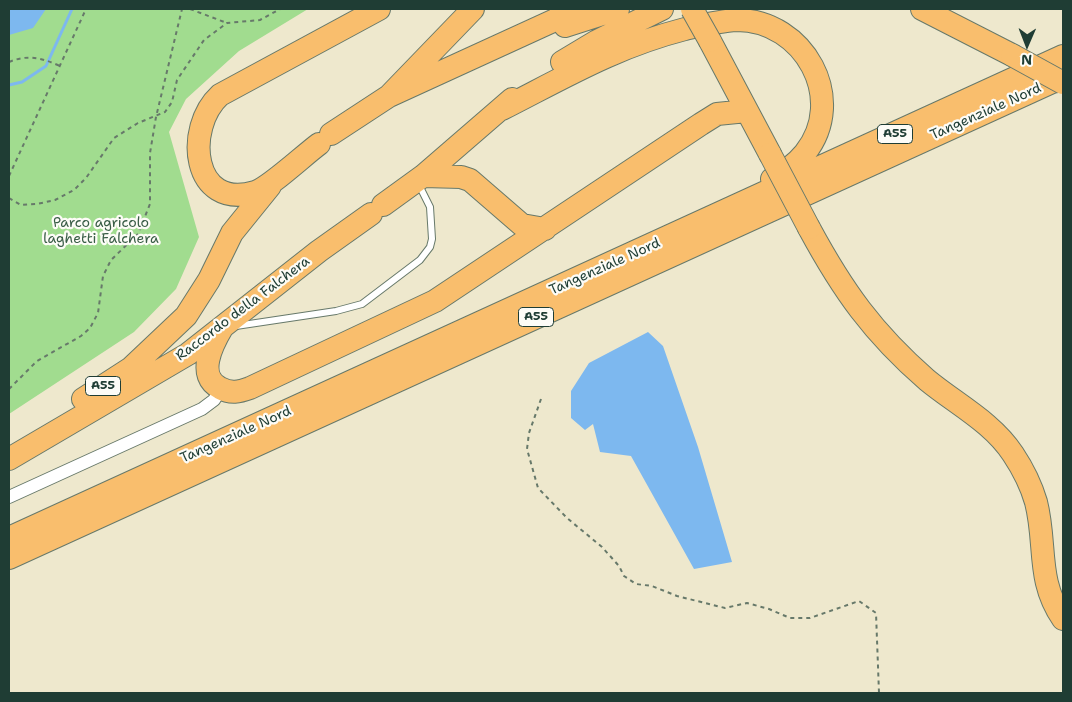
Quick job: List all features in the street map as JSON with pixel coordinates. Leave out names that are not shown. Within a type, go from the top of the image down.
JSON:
[{"type":"highway","points":[[379,9],[226,90],[213,101],[205,114],[199,132],[198,150],[202,170],[210,184],[226,192],[245,194],[260,190],[325,139],[389,96],[579,9]]},
{"type":"highway","points":[[389,96],[473,9]]},
{"type":"highway","points":[[494,49],[618,9]]},
{"type":"highway","name":"A55","points":[[420,178],[528,85],[596,41],[662,9]]},
{"type":"highway","points":[[692,9],[842,287],[885,341],[930,382],[994,432],[1012,452],[1028,481],[1036,503],[1044,579],[1054,604],[1063,619]]},
{"type":"highway","points":[[922,9],[1063,72]]},
{"type":"highway","points":[[946,9],[1063,83]]},
{"type":"highway","points":[[502,109],[585,64],[664,34],[717,22],[756,22],[772,27],[787,35],[808,57],[820,85],[822,115],[812,141],[794,166],[762,185],[726,212]]},
{"type":"highway","name":"Tangenziale Nord","points":[[9,538],[726,212],[1063,56]]},
{"type":"highway","points":[[222,328],[214,341],[207,368],[210,380],[221,389],[231,392],[243,391],[435,301],[701,124],[717,98],[724,67]]},
{"type":"highway","name":"Tangenziale Nord","points":[[9,558],[1063,77]]},
{"type":"highway","points":[[701,124],[751,119]]},
{"type":"highway","points":[[420,178],[461,177],[470,180],[522,225],[545,229]]},
{"type":"highway","name":"Raccordo della Falchera","points":[[9,441],[131,368],[168,335],[198,299],[232,233],[244,215],[277,178]]},
{"type":"highway","name":"Raccordo della Falchera","points":[[9,459],[188,354],[319,252],[420,178]]},
{"type":"highway","points":[[496,202],[507,231],[505,255]]},
{"type":"street","points":[[9,497],[202,409],[214,400],[221,389]]},
{"type":"lane","points":[[222,328],[336,311],[362,304],[406,271],[425,254],[432,239],[430,207],[420,178]]},
{"type":"path","points":[[9,176],[86,9]]},
{"type":"path","points":[[9,389],[37,361],[82,336],[90,328],[98,313],[103,276],[111,260],[138,234],[150,204],[150,153],[156,118],[182,9]]},
{"type":"path","points":[[190,9],[228,23],[260,20],[280,9]]},
{"type":"path","points":[[9,198],[21,205],[37,204],[55,200],[74,190],[86,178],[114,138],[138,123],[156,118],[165,112],[172,102],[177,80],[204,40],[228,23]]},
{"type":"path","points":[[9,62],[26,57],[44,59],[60,66]]},
{"type":"path","points":[[541,399],[529,433],[527,449],[538,488],[567,518],[602,547],[619,566],[624,576],[636,584],[652,586],[711,605],[725,608],[747,603],[769,609],[790,618],[810,618],[858,602],[876,613],[879,693]]},
{"type":"green space","name":"Parco agricolo laghetti Falchera","points":[[9,9],[308,9],[239,51],[186,99],[169,132],[199,237],[176,289],[134,332],[9,414]]},
{"type":"water","points":[[9,9],[46,9],[33,28],[9,35]]},
{"type":"water","points":[[648,332],[663,346],[698,447],[732,562],[694,569],[631,456],[600,452],[593,424],[585,430],[571,418],[571,391],[589,363]]},
{"type":"waterway","points":[[9,85],[22,82],[46,66],[72,9]]}]
